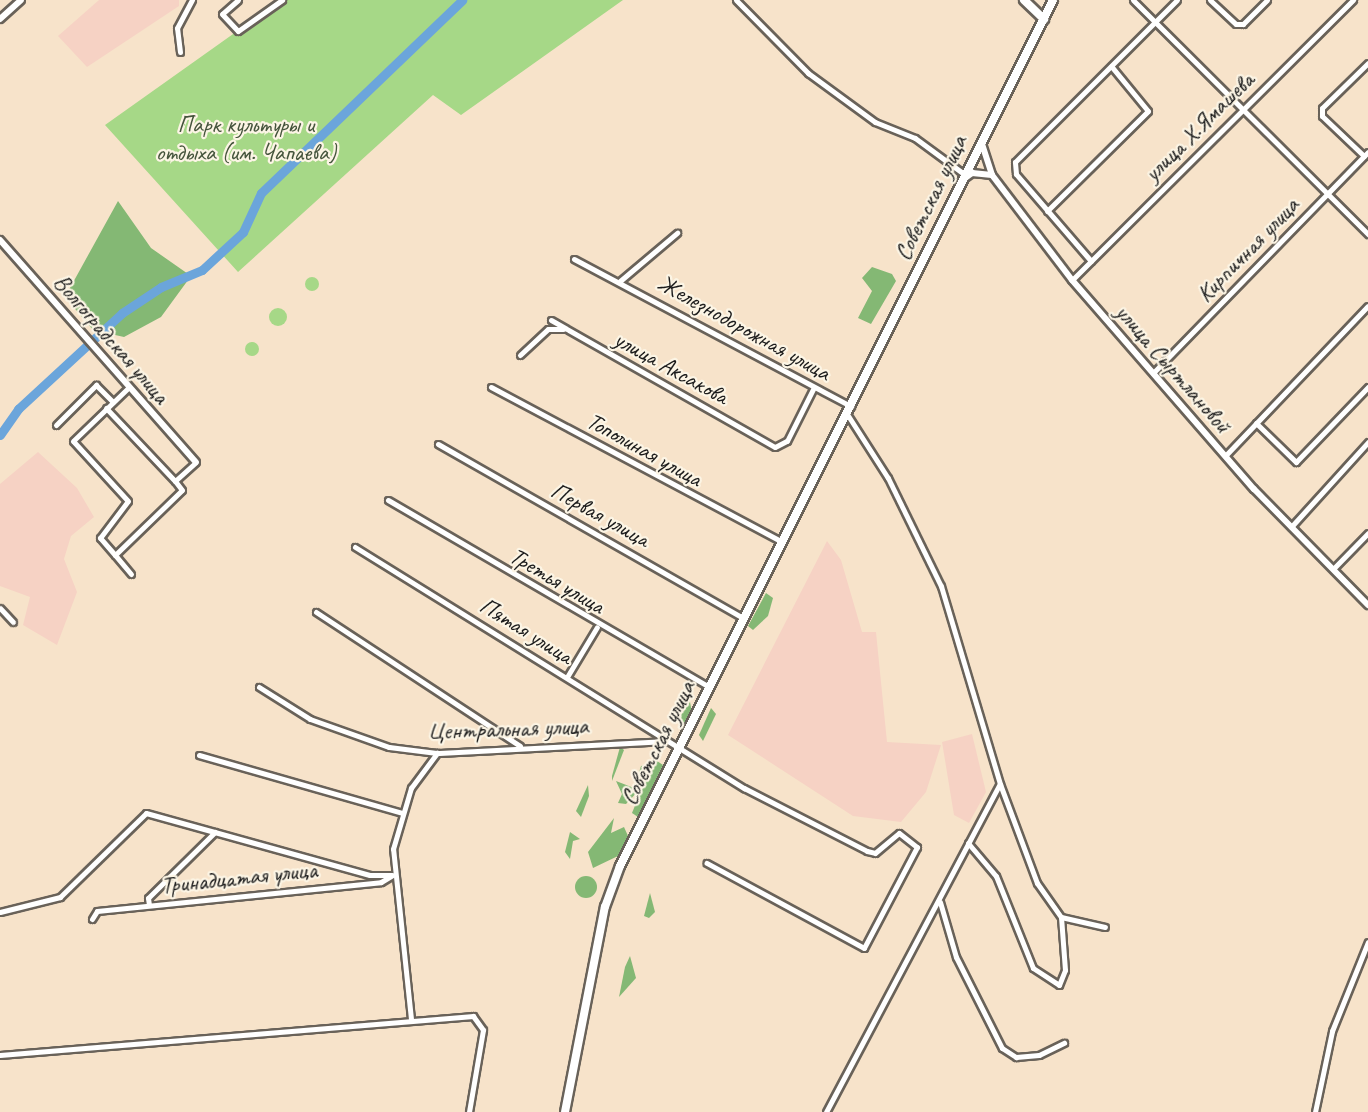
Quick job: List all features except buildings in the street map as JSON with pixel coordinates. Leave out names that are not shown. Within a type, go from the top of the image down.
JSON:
[{"type":"main road","points":[[1024,0],[1044,19]]},
{"type":"main road","name":"Советская улица","points":[[565,1112],[609,892],[677,748],[849,410],[964,174],[1053,0]]},
{"type":"street","points":[[180,52],[177,28],[192,0]]},
{"type":"street","points":[[238,0],[222,14],[238,31],[282,0]]},
{"type":"street","points":[[736,0],[808,73],[876,122],[915,138],[964,174]]},
{"type":"street","points":[[1133,0],[1368,234]]},
{"type":"street","points":[[1091,261],[1016,174],[1018,157],[1178,0]]},
{"type":"street","points":[[1210,0],[1236,24],[1244,24],[1267,0]]},
{"type":"street","name":"улица Х.Ямашева","points":[[1072,280],[1241,109],[1353,0]]},
{"type":"street","points":[[0,19],[18,1]]},
{"type":"street","points":[[1366,154],[1322,116],[1322,108],[1368,63]]},
{"type":"street","points":[[1047,212],[1148,111],[1111,66]]},
{"type":"street","name":"улица Сыртлановой","points":[[983,136],[982,153],[992,176],[1072,280],[1225,456],[1291,527],[1365,599],[1368,605]]},
{"type":"street","name":"Кирпичная улица","points":[[1153,373],[1366,154]]},
{"type":"street","points":[[958,188],[972,173],[992,176]]},
{"type":"street","name":"Железнодорожная улица","points":[[620,281],[677,233]]},
{"type":"street","name":"Волгоградская улица","points":[[0,240],[128,388],[196,462]]},
{"type":"street","name":"Железнодорожная улица","points":[[574,259],[620,281],[814,387],[849,410]]},
{"type":"street","points":[[1225,456],[1368,306]]},
{"type":"street","name":"улица Аксакова","points":[[550,320],[775,447],[787,441],[814,387]]},
{"type":"street","points":[[520,355],[548,329],[565,328]]},
{"type":"street","points":[[56,425],[96,385],[113,402]]},
{"type":"street","name":"Тополиная улица","points":[[491,387],[781,541]]},
{"type":"street","points":[[1256,423],[1296,462],[1368,387]]},
{"type":"street","points":[[128,388],[73,441],[128,501],[100,538],[131,574]]},
{"type":"street","points":[[106,408],[182,490],[115,555]]},
{"type":"street","points":[[849,410],[888,478],[941,586],[1000,784],[1037,883],[1061,917],[1065,970],[1059,985],[1033,968],[996,876],[968,843]]},
{"type":"street","points":[[1291,527],[1368,442]]},
{"type":"street","name":"Первая улица","points":[[438,444],[743,618]]},
{"type":"street","points":[[175,481],[196,462]]},
{"type":"street","name":"Третья улица","points":[[388,501],[597,627],[709,687]]},
{"type":"street","points":[[1333,569],[1368,532]]},
{"type":"street","name":"Пятая улица","points":[[355,547],[567,677],[665,741],[867,851],[875,853],[899,833],[917,847],[864,948],[707,862]]},
{"type":"street","points":[[0,608],[13,622]]},
{"type":"street","points":[[316,612],[520,747]]},
{"type":"street","points":[[567,677],[597,627]]},
{"type":"street","name":"Центральная улица","points":[[259,687],[310,719],[389,747],[437,753],[665,741]]},
{"type":"street","points":[[411,1019],[392,875],[402,813],[422,769],[437,753]]},
{"type":"street","points":[[199,755],[402,813]]},
{"type":"street","points":[[826,1112],[878,1006],[940,902],[1000,784]]},
{"type":"street","points":[[0,912],[60,897],[146,813],[370,875],[392,875]]},
{"type":"street","points":[[148,905],[148,898],[215,832]]},
{"type":"street","name":"Тринадцатая улица","points":[[92,919],[97,910],[381,882],[392,875]]},
{"type":"street","points":[[940,902],[956,957],[1002,1048],[1016,1056],[1039,1055],[1064,1043]]},
{"type":"street","points":[[1061,917],[1105,927]]},
{"type":"street","points":[[1315,1112],[1332,1031],[1368,942]]},
{"type":"street","points":[[0,1055],[411,1019],[473,1016],[479,1021],[482,1046],[469,1112]]},
{"type":"shaded area","points":[[99,0],[179,0],[179,6],[87,67],[58,36]]},
{"type":"shaded area","points":[[38,452],[77,488],[94,517],[71,536],[64,559],[77,592],[57,645],[23,625],[30,597],[0,586],[0,484]]},
{"type":"shaded area","points":[[827,541],[841,560],[862,632],[876,632],[887,742],[941,745],[926,792],[901,822],[853,816],[728,735]]},
{"type":"shaded area","points":[[972,734],[986,792],[969,823],[954,815],[942,742]]},
{"type":"green space","name":"Парк культуры и отдыха (им. Чапаева)","points":[[281,0],[623,0],[461,115],[433,95],[238,272],[105,125]]},
{"type":"green space","points":[[118,201],[151,248],[191,276],[161,317],[124,337],[93,330],[65,297]]},
{"type":"green space","points":[[872,267],[892,274],[896,281],[871,324],[858,318],[872,291],[862,278]]},
{"type":"green space","points":[[312,277],[317,279],[319,284],[317,289],[312,291],[307,289],[305,284],[307,279]]},
{"type":"green space","points":[[278,308],[284,311],[287,317],[284,323],[278,326],[272,323],[269,317],[272,311]]},
{"type":"green space","points":[[252,342],[257,344],[259,349],[257,354],[252,356],[247,354],[245,349],[247,344]]},
{"type":"green space","points":[[766,593],[773,598],[768,616],[753,630],[748,626]]},
{"type":"green space","points":[[690,702],[692,713],[681,727],[678,719]]},
{"type":"green space","points":[[711,708],[716,714],[703,741],[699,735]]},
{"type":"green space","points":[[620,747],[624,750],[612,781],[612,776]]},
{"type":"green space","points":[[654,759],[663,765],[638,817],[632,813]]},
{"type":"green space","points":[[646,765],[640,789],[626,804],[618,803],[622,794],[616,781],[634,788],[641,766]]},
{"type":"green space","points":[[588,785],[589,796],[581,817],[576,811]]},
{"type":"green space","points":[[614,818],[611,833],[624,827],[628,836],[618,856],[593,868],[588,852]]},
{"type":"green space","points":[[570,832],[580,839],[573,841],[570,859],[565,852]]},
{"type":"green space","points":[[586,876],[594,879],[597,887],[594,895],[586,898],[578,895],[575,887],[578,879]]},
{"type":"green space","points":[[650,893],[655,912],[649,918],[644,916]]},
{"type":"green space","points":[[630,956],[636,978],[619,997],[625,967]]},
{"type":"waterway","points":[[0,435],[18,409],[122,313],[161,287],[202,270],[243,232],[261,193],[462,0]]}]
